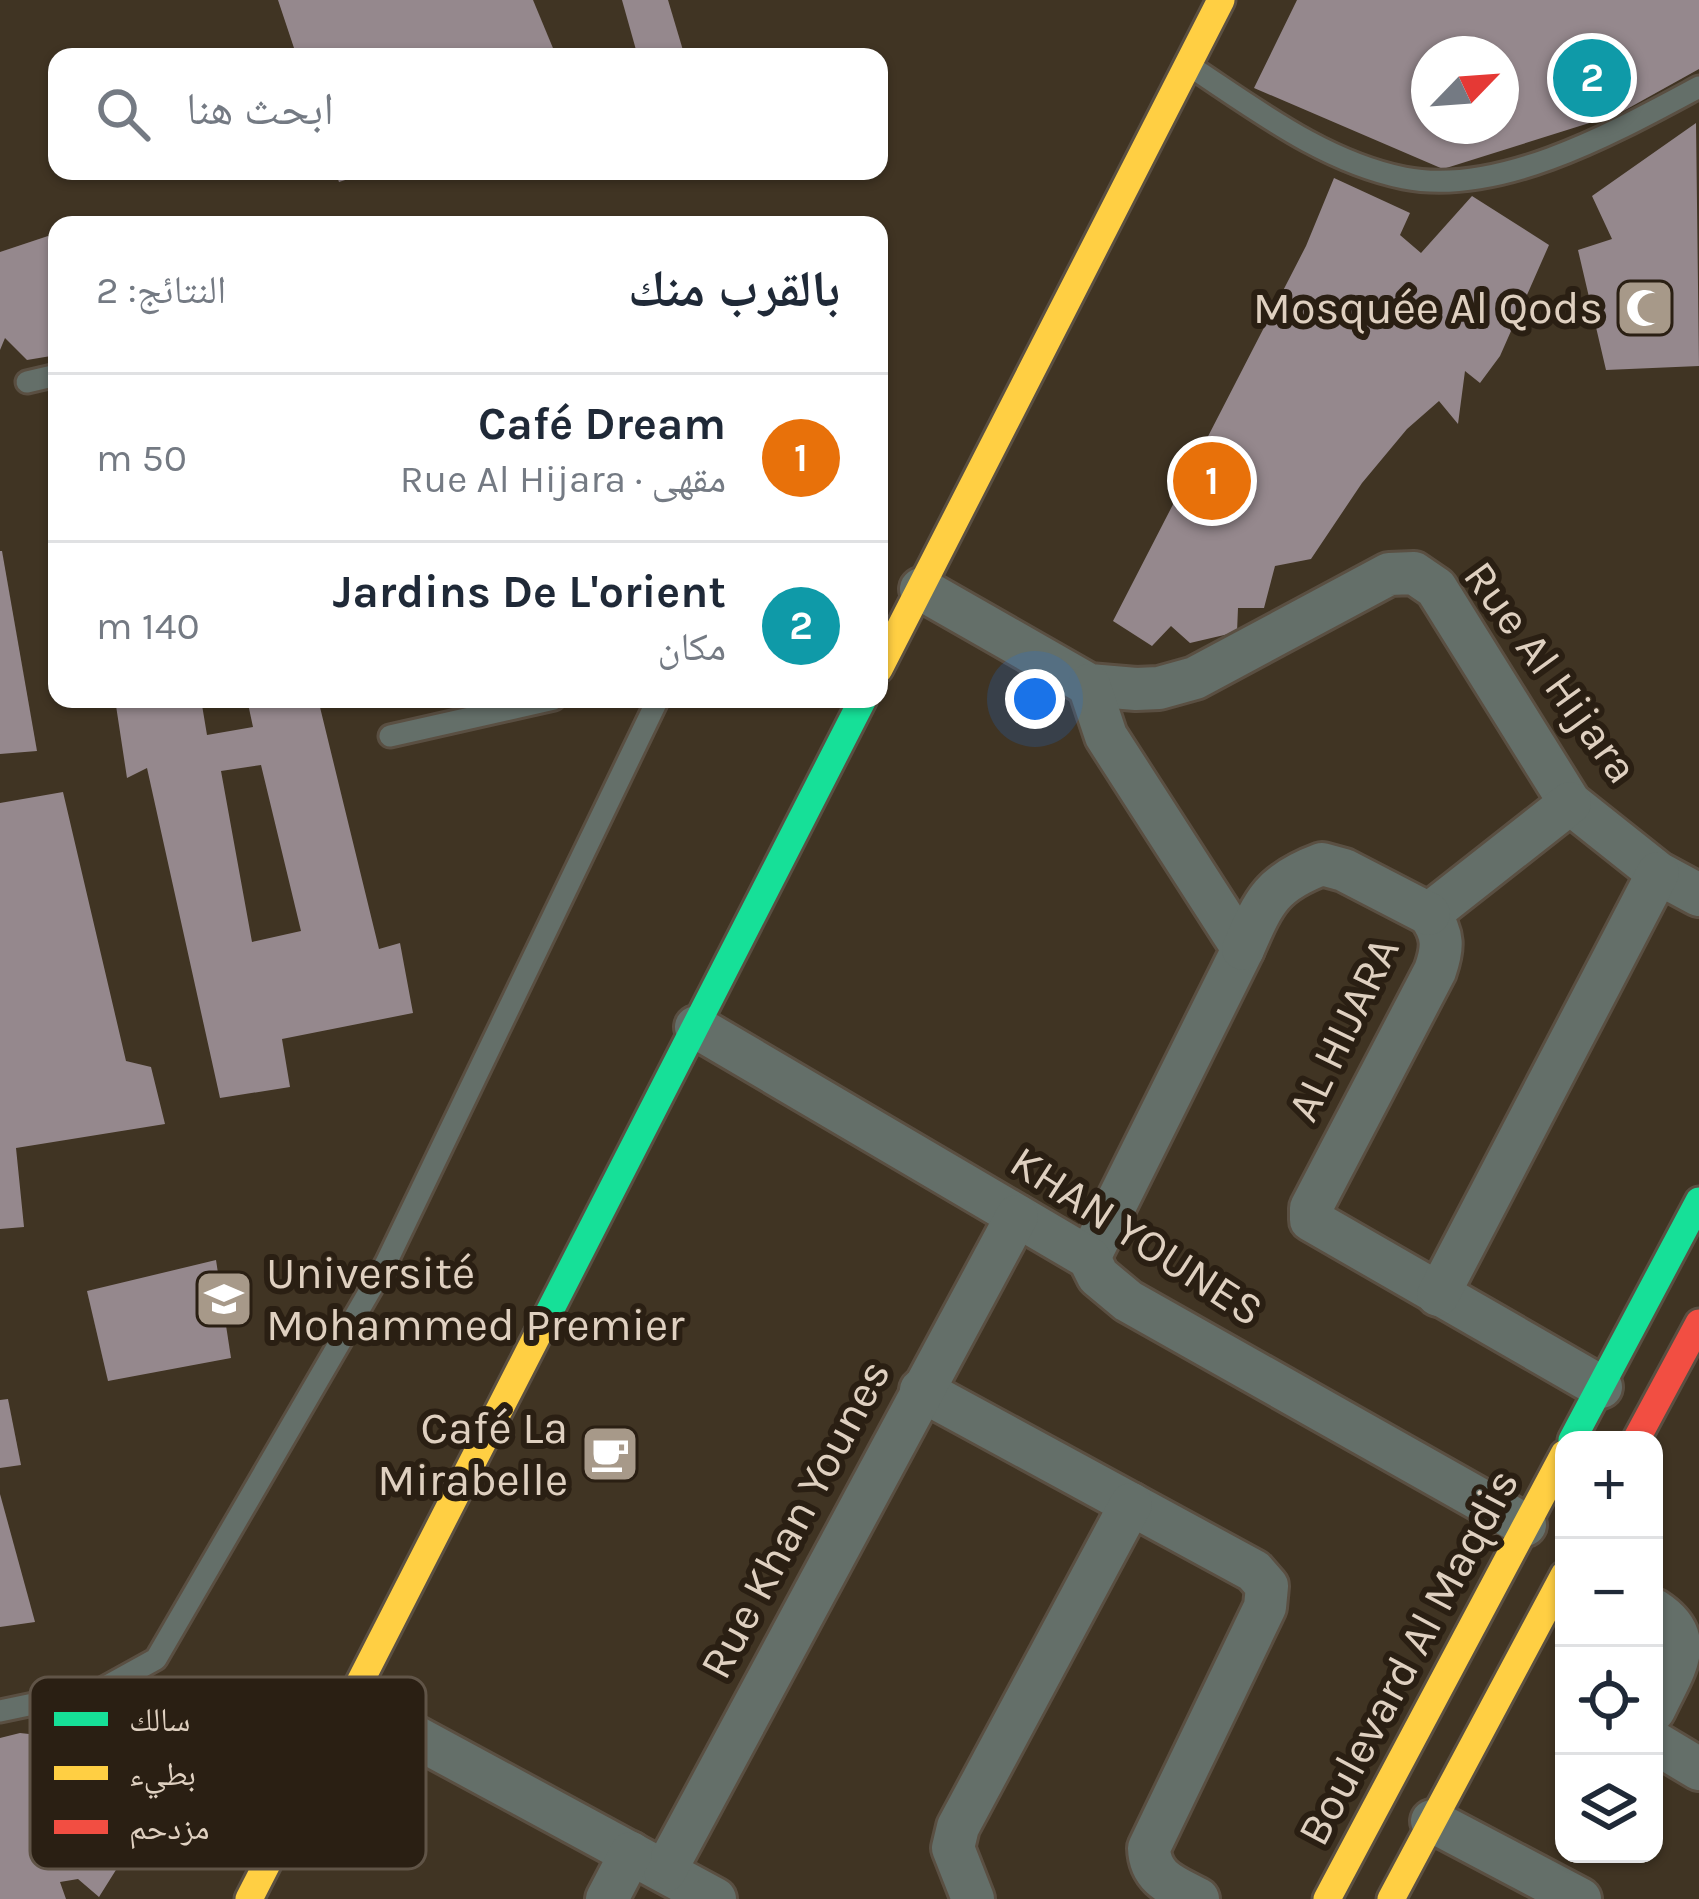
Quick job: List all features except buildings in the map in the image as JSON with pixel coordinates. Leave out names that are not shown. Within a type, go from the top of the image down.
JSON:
[{"type":"street","points":[[888,652],[1220,0]]},
{"type":"street","name":"Rue Al Hijara","points":[[921,589],[1088,685],[1159,688],[1195,678],[1390,574],[1414,573],[1436,588],[1570,803],[1658,873],[1699,895]]},
{"type":"street","points":[[1088,685],[1106,736],[1243,949]]},
{"type":"street","points":[[363,1677],[696,1028],[849,708]]},
{"type":"street","name":"AL HIJARA","points":[[1438,1295],[1311,1220],[1311,1208],[1435,971],[1442,949],[1440,930],[1429,914],[1570,803]]},
{"type":"street","points":[[1089,1258],[1264,902],[1278,886],[1322,864],[1344,870],[1429,914]]},
{"type":"street","points":[[1601,1387],[1438,1295],[1658,873]]},
{"type":"street","name":"KHAN YOUNES","points":[[696,1028],[1089,1258],[1098,1276],[1128,1301],[1525,1526]]},
{"type":"street","name":"Boulevard Al Maqdis","points":[[1577,1431],[1699,1201]]},
{"type":"street","name":"Rue Khan Younes","points":[[607,1899],[648,1862],[1017,1216]]},
{"type":"street","points":[[1641,1431],[1699,1323]]},
{"type":"street","points":[[921,1390],[1254,1571],[1267,1586],[1265,1607],[1149,1849],[1150,1864],[1158,1877],[1198,1899]]},
{"type":"street","name":"Boulevard Al Maqdis","points":[[1327,1899],[1555,1471]]},
{"type":"street","points":[[973,1899],[953,1848],[958,1827],[1131,1504]]},
{"type":"street","points":[[1391,1899],[1555,1593]]},
{"type":"street","points":[[1663,1615],[1684,1633],[1683,1650],[1663,1691]]},
{"type":"street","points":[[426,1743],[715,1899]]},
{"type":"street","points":[[1663,1747],[1699,1769]]},
{"type":"street","points":[[1432,1821],[1580,1899]]},
{"type":"street","points":[[250,1899],[265,1869]]},
{"type":"lane","points":[[1187,64],[1300,137],[1372,169],[1426,181],[1480,177],[1545,160],[1624,127],[1699,87]]},
{"type":"lane","points":[[26,382],[48,376]]},
{"type":"lane","points":[[390,736],[514,708]]},
{"type":"lane","points":[[123,1677],[156,1659],[386,1263],[654,708]]},
{"type":"lane","points":[[0,1711],[30,1705]]},
{"type":"traffic: fast","points":[[538,1334],[858,708]]},
{"type":"traffic: fast","points":[[1577,1431],[1699,1201]]},
{"type":"traffic: slow","points":[[888,651],[1221,0]]},
{"type":"traffic: slow","points":[[363,1677],[538,1334]]},
{"type":"traffic: slow","points":[[1327,1899],[1555,1471]]},
{"type":"traffic: slow","points":[[1391,1899],[1555,1592]]},
{"type":"traffic: slow","points":[[249,1899],[264,1869]]},
{"type":"traffic: jam","points":[[1641,1431],[1699,1323]]},
{"type":"place","name":"Jardins De L'orient","points":[[1592,78]]},
{"type":"place","name":"Mosquée Al Qods","points":[[1645,308]]},
{"type":"place","name":"Café Dream","points":[[1212,481]]},
{"type":"place","name":"Université Mohammed Premier","points":[[224,1299]]},
{"type":"place","name":"Café La Mirabelle","points":[[610,1454]]}]
